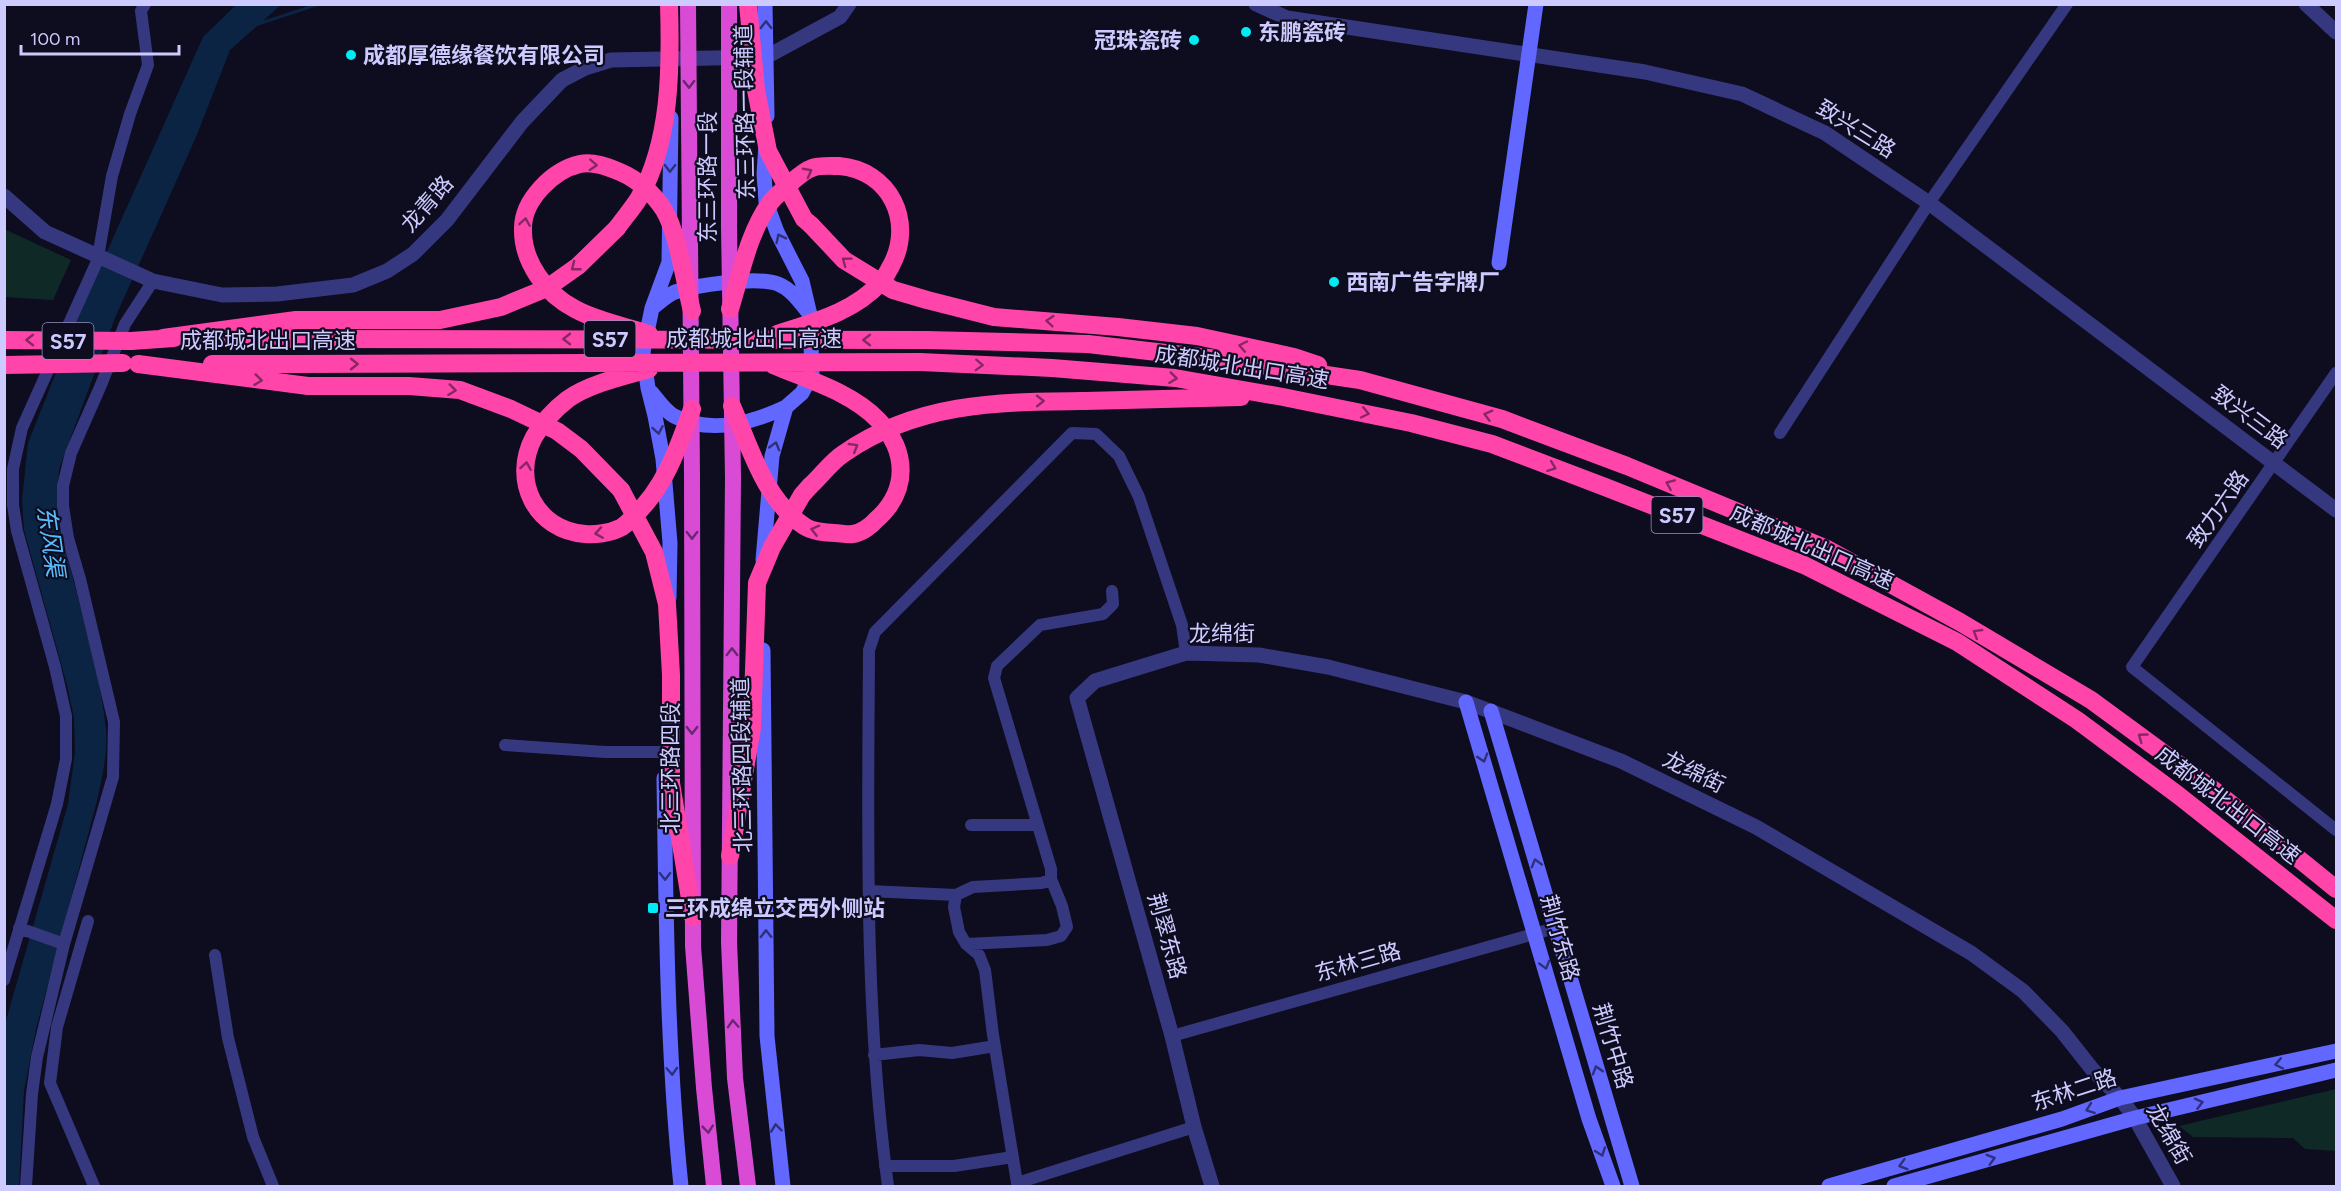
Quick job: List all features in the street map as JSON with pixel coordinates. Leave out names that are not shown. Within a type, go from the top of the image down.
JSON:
[{"type":"highway","points":[[163,338],[296,320],[440,320],[501,307],[547,288],[578,266],[617,228],[639,198],[654,163],[667,107],[670,34],[667,4]]},
{"type":"highway","name":"东三环路一段","points":[[688,4],[692,348]]},
{"type":"highway","name":"东三环路一段","points":[[729,4],[732,406]]},
{"type":"highway","points":[[748,4],[756,90],[768,151],[804,219],[844,260],[893,290],[994,317],[1197,336],[1294,357],[1360,380]]},
{"type":"highway","points":[[668,339],[574,309],[553,293],[536,275],[526,253],[523,228],[527,207],[541,187],[555,176],[580,164],[603,165],[628,175],[648,190],[665,211],[677,247],[692,311]]},
{"type":"highway","points":[[730,309],[753,236],[770,202],[804,173],[811,168],[830,166],[854,168],[874,179],[889,192],[898,211],[901,237],[896,257],[883,281],[847,309],[824,319],[759,339]]},
{"type":"highway","name":"成都城北出口高速","points":[[4,340],[759,339],[1088,344],[1226,360],[1360,380],[1502,419],[1627,466],[1825,548],[1960,622],[2091,700],[2215,791],[2337,889]]},
{"type":"highway","name":"北三环路四段","points":[[692,348],[693,946],[714,1186]]},
{"type":"highway","points":[[732,406],[769,489],[784,509],[805,528],[828,533],[854,534],[871,525],[886,512],[899,490],[902,466],[894,444],[878,420],[854,402],[826,387],[766,362]]},
{"type":"highway","name":"成都城北出口高速","points":[[4,365],[920,362],[1052,368],[1175,378],[1283,396],[1411,423],[1492,444],[1804,565],[1957,642],[2077,720],[2178,795],[2337,920]]},
{"type":"highway","points":[[130,363],[308,386],[409,386],[460,390],[511,409],[557,431],[581,449],[621,490],[654,552],[667,604],[671,783],[693,917]]},
{"type":"highway","points":[[668,363],[603,383],[569,398],[548,417],[534,437],[527,458],[525,477],[533,501],[544,519],[569,533],[595,535],[620,528],[646,504],[671,466],[692,409]]},
{"type":"highway","points":[[730,856],[752,728],[758,583],[772,547],[802,495],[841,455],[869,438],[913,419],[959,406],[1012,401],[1283,396]]},
{"type":"highway","points":[[732,406],[729,942],[735,1078],[747,1186]]},
{"type":"main road","points":[[667,4],[672,58],[669,262],[652,308],[643,352],[663,459],[670,543],[664,752],[668,996],[675,1131],[681,1186]]},
{"type":"main road","name":"东三环路一段辅道","points":[[765,4],[767,129],[764,174],[766,202],[777,232],[802,281],[810,315],[811,354]]},
{"type":"main road","points":[[1499,262],[1536,4]]},
{"type":"main road","points":[[652,308],[674,293],[714,284],[753,281],[777,284],[792,293],[810,315]]},
{"type":"main road","name":"北三环路四段辅道","points":[[783,1186],[767,1036],[763,571],[772,456],[786,407],[802,393],[812,374],[811,354]]},
{"type":"main road","points":[[648,388],[673,415],[704,425],[726,425],[752,421],[786,407]]},
{"type":"main road","name":"荆竹东路","points":[[1466,702],[1589,1119],[1613,1186]]},
{"type":"main road","name":"荆竹中路","points":[[1491,711],[1632,1186]]},
{"type":"main road","name":"东林二路","points":[[1829,1186],[2062,1119],[2120,1098],[2337,1051]]},
{"type":"main road","name":"东林二路","points":[[1894,1186],[2135,1119],[2337,1070]]},
{"type":"street","points":[[4,980],[57,804],[66,759],[66,716],[55,667],[17,531],[13,505],[13,468],[22,428],[98,257],[112,176],[130,114],[148,66],[141,11],[145,4]]},
{"type":"street","name":"龙青路","points":[[4,196],[45,232],[153,280],[222,294],[277,294],[353,285],[387,271],[413,254],[447,220],[522,122],[562,80],[585,68],[611,60],[766,57],[840,17],[849,4]]},
{"type":"street","name":"致兴三路","points":[[1256,4],[1287,18],[1645,72],[1742,94],[1825,133],[1929,203],[2337,510]]},
{"type":"street","points":[[1780,432],[1929,203],[2067,4]]},
{"type":"street","points":[[2306,4],[2337,32]]},
{"type":"street","points":[[26,1186],[32,1094],[37,1057],[64,944],[113,777],[114,722],[83,590],[68,538],[63,506],[63,486],[71,453],[101,386],[125,324],[153,280]]},
{"type":"street","name":"致力六路","points":[[2337,373],[2132,667],[2337,830]]},
{"type":"street","points":[[888,1186],[874,1055],[869,891],[869,650],[875,632],[1072,432],[1096,434],[1119,456],[1139,497],[1182,625],[1186,653]]},
{"type":"street","points":[[966,944],[1047,940],[1060,936],[1067,927],[1062,906],[1051,879],[1051,869],[994,678],[997,666],[1040,625],[1103,614],[1113,604],[1112,591]]},
{"type":"street","name":"龙绵街","points":[[1077,698],[1095,681],[1186,653],[1259,655],[1328,667],[1466,702],[1621,761],[1755,827],[1971,953],[2023,991],[2062,1031],[2092,1069],[2120,1098],[2135,1119],[2173,1186]]},
{"type":"street","name":"荆翠东路","points":[[1077,698],[1212,1186]]},
{"type":"street","points":[[505,745],[605,752],[664,752]]},
{"type":"street","points":[[971,825],[1038,825]]},
{"type":"street","points":[[869,891],[956,895],[973,888],[1042,883],[1051,879]]},
{"type":"street","points":[[956,895],[954,907],[959,932],[966,944],[979,955],[985,970],[1017,1185],[1194,1127]]},
{"type":"street","points":[[88,921],[57,1027],[50,1083],[94,1186]]},
{"type":"street","points":[[19,928],[64,944]]},
{"type":"street","name":"东林三路","points":[[1172,1036],[1555,928]]},
{"type":"street","points":[[215,955],[228,1038],[251,1126],[273,1186]]},
{"type":"street","points":[[874,1055],[919,1050],[952,1053],[995,1046]]},
{"type":"street","points":[[885,1166],[954,1166],[1013,1157]]},
{"type":"green space","points":[[4,229],[71,260],[53,300],[5,297]]},
{"type":"green space","points":[[2336,1089],[2336,1151],[2305,1149],[2293,1138],[2193,1137],[2179,1126]]},
{"type":"water","name":"东风渠","points":[[236,5],[281,5],[230,50],[196,137],[115,318],[59,469],[58,500],[61,528],[97,675],[104,711],[106,747],[97,801],[36,1029],[24,1091],[19,1186],[5,1186],[5,1024],[68,804],[75,752],[74,718],[67,685],[24,530],[22,500],[28,443],[80,312],[203,37]]},
{"type":"waterway","points":[[258,24],[319,4]]},
{"type":"place","name":"东鹏瓷砖","points":[[1246,32]]},
{"type":"place","name":"冠珠瓷砖","points":[[1194,40]]},
{"type":"place","name":"成都厚德缘餐饮有限公司","points":[[351,55]]},
{"type":"place","name":"西南广告字牌厂","points":[[1334,282]]},
{"type":"place","name":"三环成绵立交西外侧站","points":[[653,908]]}]
